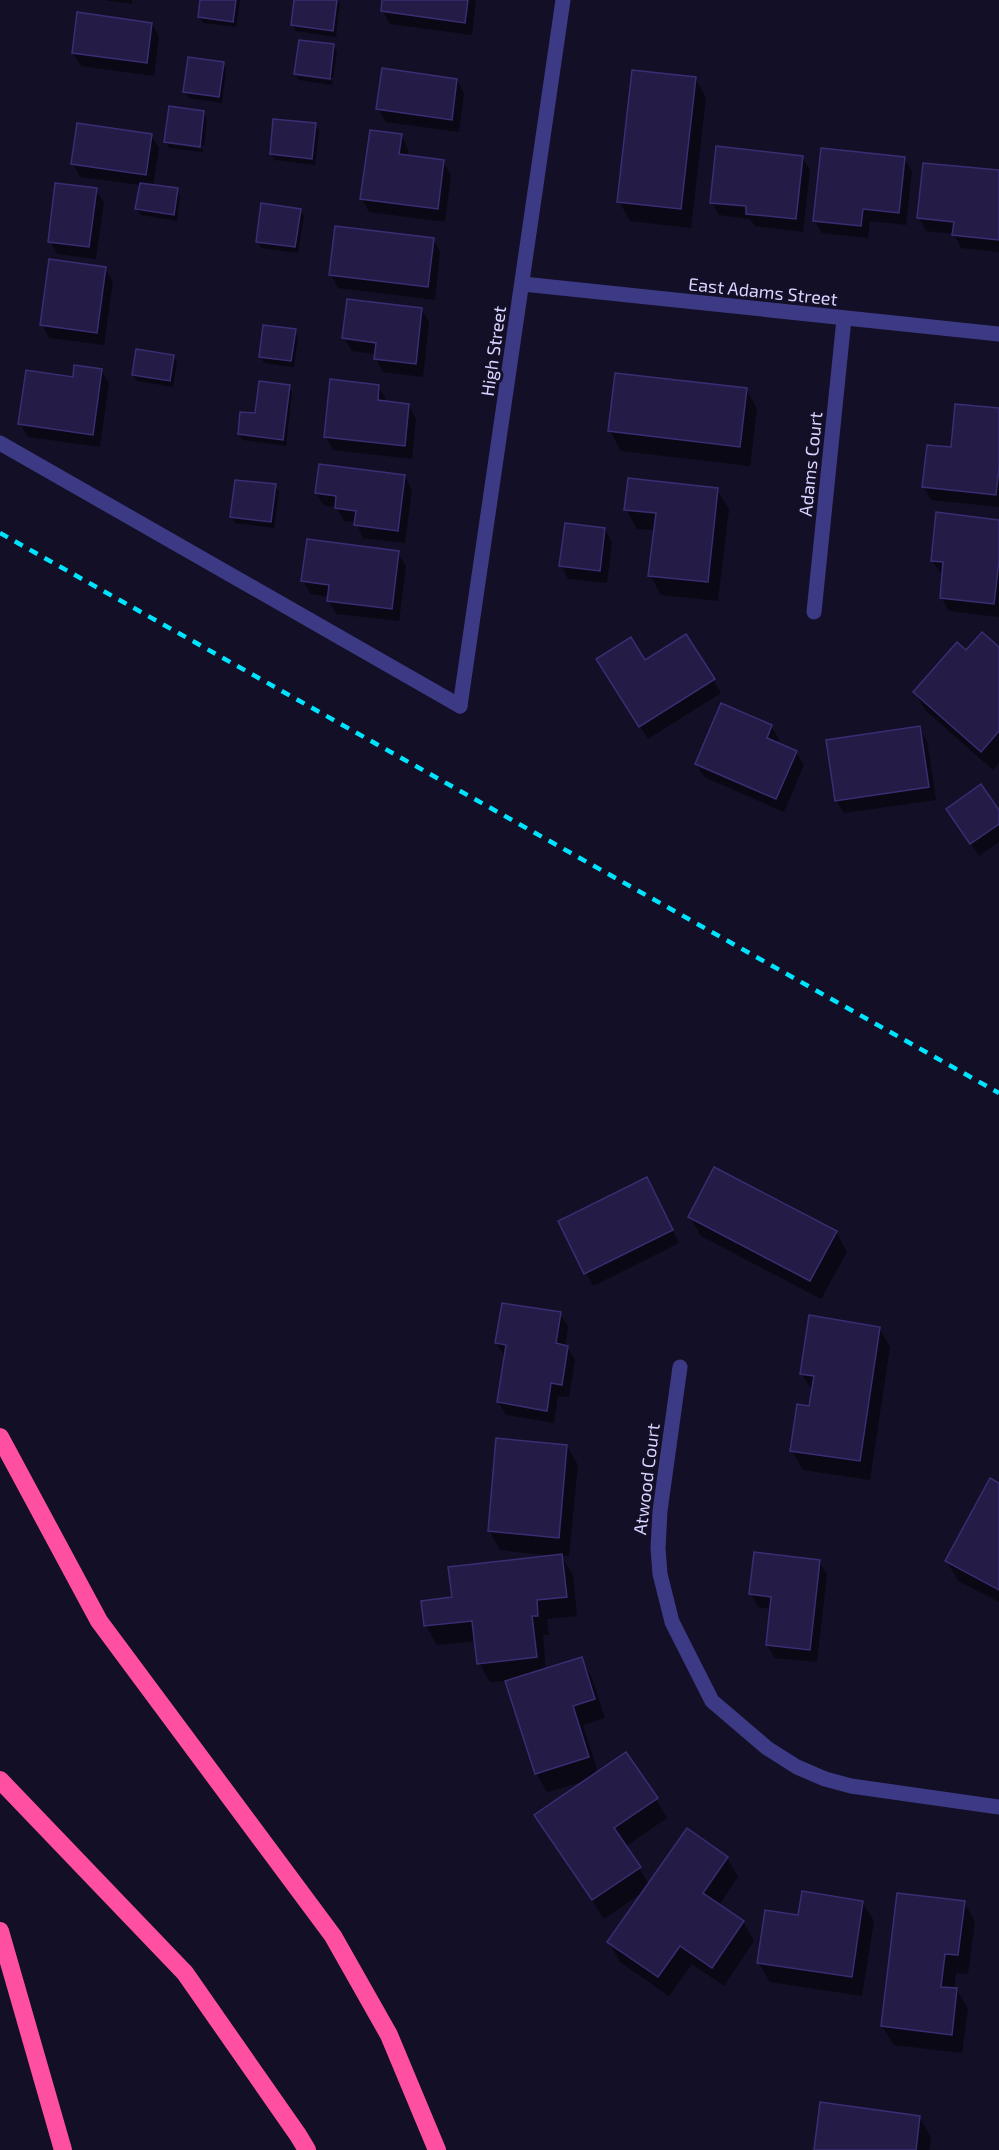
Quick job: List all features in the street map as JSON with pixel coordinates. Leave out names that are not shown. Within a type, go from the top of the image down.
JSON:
[{"type":"highway","points":[[0,1437],[99,1621],[333,1936],[390,2035],[437,2150]]},
{"type":"highway","points":[[0,1780],[185,1973],[307,2150]]},
{"type":"highway","points":[[0,1931],[63,2150]]},
{"type":"street","name":"High Street","points":[[0,443],[460,706],[563,0]]},
{"type":"street","name":"East Adams Street","points":[[523,284],[999,334]]},
{"type":"street","name":"Adams Court","points":[[814,612],[844,319]]},
{"type":"street","name":"Atwood Court","points":[[680,1367],[660,1511],[658,1548],[660,1574],[672,1622],[712,1701],[767,1748],[797,1767],[825,1779],[851,1786],[999,1807]]},
{"type":"building","points":[[200,0],[236,0],[233,22],[198,17]]},
{"type":"building","points":[[294,0],[337,0],[333,31],[291,25]]},
{"type":"building","points":[[382,0],[468,0],[465,23],[381,11]]},
{"type":"building","points":[[77,12],[152,23],[147,63],[72,53]]},
{"type":"building","points":[[299,40],[334,44],[330,79],[294,74]]},
{"type":"building","points":[[188,57],[224,62],[219,97],[183,92]]},
{"type":"building","points":[[382,68],[457,79],[452,120],[376,109]]},
{"type":"building","points":[[632,70],[696,77],[681,209],[617,202]]},
{"type":"building","points":[[169,106],[204,111],[200,147],[164,142]]},
{"type":"building","points":[[273,119],[316,123],[312,159],[270,154]]},
{"type":"building","points":[[77,123],[152,134],[146,175],[71,164]]},
{"type":"building","points":[[370,130],[402,134],[399,154],[444,160],[438,209],[360,199]]},
{"type":"building","points":[[716,146],[803,156],[796,219],[746,214],[746,206],[710,203]]},
{"type":"building","points":[[821,148],[905,157],[899,213],[863,209],[861,226],[813,221]]},
{"type":"building","points":[[923,163],[999,170],[999,240],[952,235],[954,222],[917,218]]},
{"type":"building","points":[[55,183],[97,188],[89,247],[48,242]]},
{"type":"building","points":[[140,183],[178,188],[174,215],[135,209]]},
{"type":"building","points":[[261,203],[301,209],[295,247],[256,242]]},
{"type":"building","points":[[335,226],[434,238],[428,287],[329,275]]},
{"type":"building","points":[[49,259],[106,267],[97,333],[40,325]]},
{"type":"building","points":[[347,299],[422,308],[416,364],[374,359],[376,343],[342,338]]},
{"type":"building","points":[[263,325],[296,329],[291,361],[259,357]]},
{"type":"building","points":[[136,349],[174,355],[170,381],[132,375]]},
{"type":"building","points":[[74,365],[102,369],[93,435],[18,424],[26,370],[73,377]]},
{"type":"building","points":[[615,373],[747,388],[740,447],[608,431]]},
{"type":"building","points":[[330,379],[379,385],[378,400],[409,404],[405,446],[324,437]]},
{"type":"building","points":[[259,381],[290,385],[283,440],[238,434],[240,412],[255,413]]},
{"type":"building","points":[[955,404],[999,408],[999,468],[996,495],[922,487],[927,445],[951,447]]},
{"type":"building","points":[[319,464],[405,475],[398,531],[354,525],[356,511],[335,508],[336,496],[315,493]]},
{"type":"building","points":[[628,478],[718,488],[708,582],[648,576],[656,513],[624,510]]},
{"type":"building","points":[[235,480],[276,484],[271,522],[230,517]]},
{"type":"building","points":[[936,512],[999,520],[999,561],[994,604],[940,598],[943,562],[931,561]]},
{"type":"building","points":[[565,523],[605,528],[600,571],[559,566]]},
{"type":"building","points":[[307,539],[399,551],[392,609],[327,601],[329,585],[301,581]]},
{"type":"building","points":[[982,632],[999,647],[999,731],[981,752],[913,692],[957,642],[966,650]]},
{"type":"building","points":[[686,634],[715,679],[639,727],[596,659],[631,637],[645,660]]},
{"type":"building","points":[[721,703],[772,725],[767,738],[797,751],[776,799],[695,764]]},
{"type":"building","points":[[920,726],[929,787],[835,801],[826,740]]},
{"type":"building","points":[[981,784],[999,810],[999,824],[970,844],[946,809]]},
{"type":"building","points":[[714,1167],[837,1231],[810,1281],[688,1217]]},
{"type":"building","points":[[647,1177],[673,1230],[584,1274],[558,1221]]},
{"type":"building","points":[[502,1303],[561,1312],[556,1343],[568,1346],[562,1385],[551,1383],[547,1411],[497,1402],[506,1345],[495,1343]]},
{"type":"building","points":[[809,1315],[880,1327],[860,1461],[790,1451],[797,1404],[809,1406],[814,1376],[800,1374]]},
{"type":"building","points":[[496,1438],[567,1445],[559,1538],[488,1531]]},
{"type":"building","points":[[990,1478],[999,1483],[999,1590],[945,1561]]},
{"type":"building","points":[[754,1552],[820,1560],[810,1650],[766,1645],[771,1597],[749,1594]]},
{"type":"building","points":[[562,1554],[567,1597],[537,1600],[538,1616],[532,1616],[537,1657],[477,1664],[472,1621],[424,1626],[421,1601],[452,1597],[448,1567]]},
{"type":"building","points":[[582,1657],[595,1699],[573,1706],[589,1757],[535,1774],[505,1681]]},
{"type":"building","points":[[626,1752],[658,1798],[614,1828],[641,1867],[592,1900],[534,1815]]},
{"type":"building","points":[[687,1828],[728,1857],[703,1893],[744,1921],[712,1968],[680,1946],[658,1977],[607,1942]]},
{"type":"building","points":[[802,1891],[863,1901],[852,1977],[757,1963],[765,1910],[798,1915]]},
{"type":"building","points":[[897,1893],[965,1901],[958,1955],[945,1954],[941,1987],[957,1988],[952,2035],[881,2026]]},
{"type":"building","points":[[820,2102],[920,2116],[916,2150],[814,2150]]},
{"type":"railway","points":[[0,533],[999,1093]]}]
